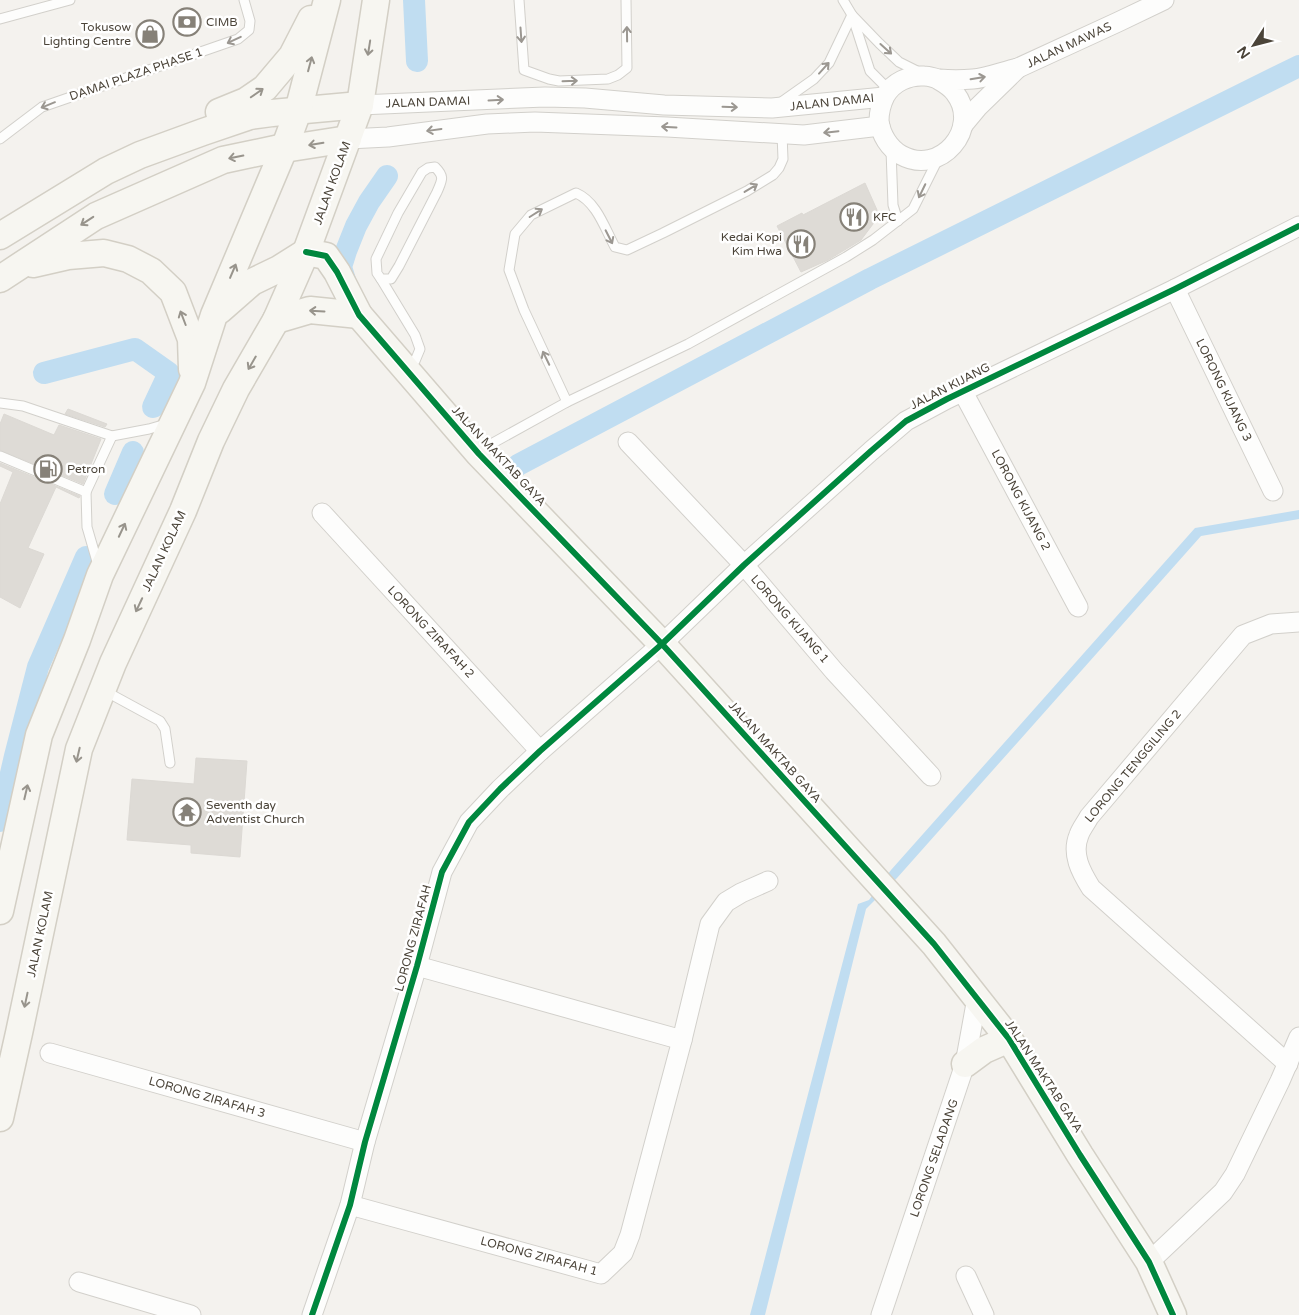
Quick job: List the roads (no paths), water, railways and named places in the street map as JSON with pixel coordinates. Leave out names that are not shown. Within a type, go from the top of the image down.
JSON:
[{"type":"main road","points":[[106,171],[156,138],[246,102],[265,88],[292,56],[320,0]]},
{"type":"main road","points":[[0,911],[39,736],[77,640],[100,575],[192,382],[214,316],[284,149],[298,111],[327,0]]},
{"type":"main road","name":"JALAN KOLAM","points":[[0,1118],[79,749],[113,663],[183,511],[211,441],[236,389],[276,320],[306,252],[360,105],[376,0]]},
{"type":"main road","name":"JALAN DAMAI","points":[[0,236],[106,171],[140,155],[203,132],[250,116],[360,105]]},
{"type":"main road","name":"JALAN DAMAI","points":[[7,274],[96,216],[223,160],[280,148],[284,149],[348,139]]},
{"type":"main road","points":[[214,316],[252,282],[279,269],[306,252]]},
{"type":"main road","name":"JALAN MAKTAB GAYA","points":[[306,252],[326,256],[337,272],[359,315],[479,454],[662,644],[934,944],[1009,1039],[1080,1155],[1149,1262],[1174,1315]]},
{"type":"main road","points":[[7,274],[68,256],[104,253],[128,259],[151,271],[172,292],[191,339],[192,382]]},
{"type":"main road","points":[[276,320],[310,310],[359,315]]},
{"type":"main road","points":[[0,1060],[9,1050],[19,1033]]},
{"type":"main road","points":[[965,1064],[984,1050],[1009,1039]]},
{"type":"street","name":"JALAN MAWAS","points":[[963,125],[978,107],[1018,68],[1164,0]]},
{"type":"street","points":[[932,77],[947,84],[955,93],[961,103],[963,125],[959,138],[951,149],[940,156],[926,160],[913,160],[891,148],[884,138],[880,126],[880,106],[887,94],[902,80],[914,76],[973,79],[1018,68]]},
{"type":"street","name":"JALAN DAMAI","points":[[360,105],[545,97],[585,98],[664,105],[772,108],[887,94]]},
{"type":"street","name":"JALAN DAMAI","points":[[348,139],[388,137],[487,124],[535,122],[676,127],[804,135],[880,126]]},
{"type":"street","name":"JALAN KIJANG","points":[[662,644],[744,565],[906,421],[1299,226]]},
{"type":"street","name":"LORONG KIJANG 3","points":[[1175,289],[1273,492]]},
{"type":"street","name":"LORONG KIJANG 2","points":[[963,392],[1078,607]]},
{"type":"street","name":"LORONG KIJANG 1","points":[[628,442],[744,565],[834,671],[931,776]]},
{"type":"street","name":"LORONG ZIRAFAH 2","points":[[322,514],[540,751]]},
{"type":"street","name":"LORONG TENGGILING 2","points":[[1288,1064],[1091,888],[1080,871],[1075,852],[1078,836],[1089,817],[1243,635],[1271,624],[1299,622]]},
{"type":"street","name":"LORONG ZIRAFAH","points":[[312,1315],[350,1205],[365,1142],[417,966],[442,872],[469,822],[500,789],[540,751],[662,644]]},
{"type":"street","name":"LORONG ZIRAFAH 1","points":[[350,1205],[601,1274],[623,1253],[630,1236],[682,1040],[710,924],[726,902],[768,880]]},
{"type":"street","points":[[417,966],[682,1040]]},
{"type":"street","name":"LORONG SELADANG","points":[[881,1315],[965,1064],[977,998]]},
{"type":"street","points":[[1149,1262],[1222,1192],[1235,1174],[1299,1037]]},
{"type":"street","name":"LORONG ZIRAFAH 3","points":[[50,1053],[365,1142]]},
{"type":"street","points":[[966,1276],[984,1315]]},
{"type":"street","points":[[80,1282],[191,1315]]},
{"type":"lane","points":[[0,19],[70,0]]},
{"type":"lane","name":"DAMAI PLAZA PHASE 1","points":[[0,139],[42,107],[238,39],[249,30],[250,21],[244,0]]},
{"type":"lane","points":[[519,0],[524,70],[560,81],[608,79],[618,75],[627,68],[626,0]]},
{"type":"lane","points":[[843,0],[852,15],[870,71],[887,94]]},
{"type":"lane","points":[[852,15],[899,62],[932,77]]},
{"type":"lane","points":[[772,108],[814,79],[829,64],[852,15]]},
{"type":"lane","points":[[567,402],[524,310],[509,270],[516,234],[531,215],[576,193],[591,203],[615,247],[627,250],[747,191],[773,174],[779,168],[783,159],[782,134]]},
{"type":"lane","points":[[891,148],[893,206],[898,221]]},
{"type":"lane","points":[[479,454],[491,444],[567,402],[688,344],[846,257],[873,240],[913,209],[940,156]]},
{"type":"lane","points":[[381,278],[391,279],[437,192],[442,180],[441,173],[436,167],[428,168],[422,172],[398,213],[376,259],[377,273],[415,335],[420,349],[415,361],[400,362]]},
{"type":"lane","points":[[1,404],[23,406],[112,436],[173,422]]},
{"type":"lane","points":[[100,575],[87,527],[86,492],[112,436]]},
{"type":"lane","points":[[0,456],[86,492]]},
{"type":"lane","points":[[103,690],[160,721],[165,728],[170,763]]},
{"type":"water","points":[[1299,510],[1299,519],[1201,536],[897,878],[866,909],[765,1315],[750,1315],[858,904],[869,900],[891,870],[1195,528]]},
{"type":"waterway","points":[[414,0],[417,61]]},
{"type":"waterway","points":[[511,471],[518,465],[870,279],[1299,66]]},
{"type":"waterway","points":[[347,287],[341,267],[346,251],[356,226],[369,202],[387,176]]},
{"type":"waterway","points":[[44,373],[135,349],[169,373],[153,407]]},
{"type":"waterway","points":[[115,494],[133,452]]},
{"type":"waterway","points":[[0,821],[38,667],[86,557]]},
{"type":"place","name":"CIMB","points":[[187,22]]},
{"type":"place","name":"Tokusow Lighting Centre","points":[[150,34]]},
{"type":"place","name":"KFC","points":[[854,217]]},
{"type":"place","name":"Kedai Kopi Kim Hwa","points":[[801,244]]},
{"type":"place","name":"Petron","points":[[48,469]]},
{"type":"place","name":"Seventh day Adventist Church","points":[[187,812]]}]
